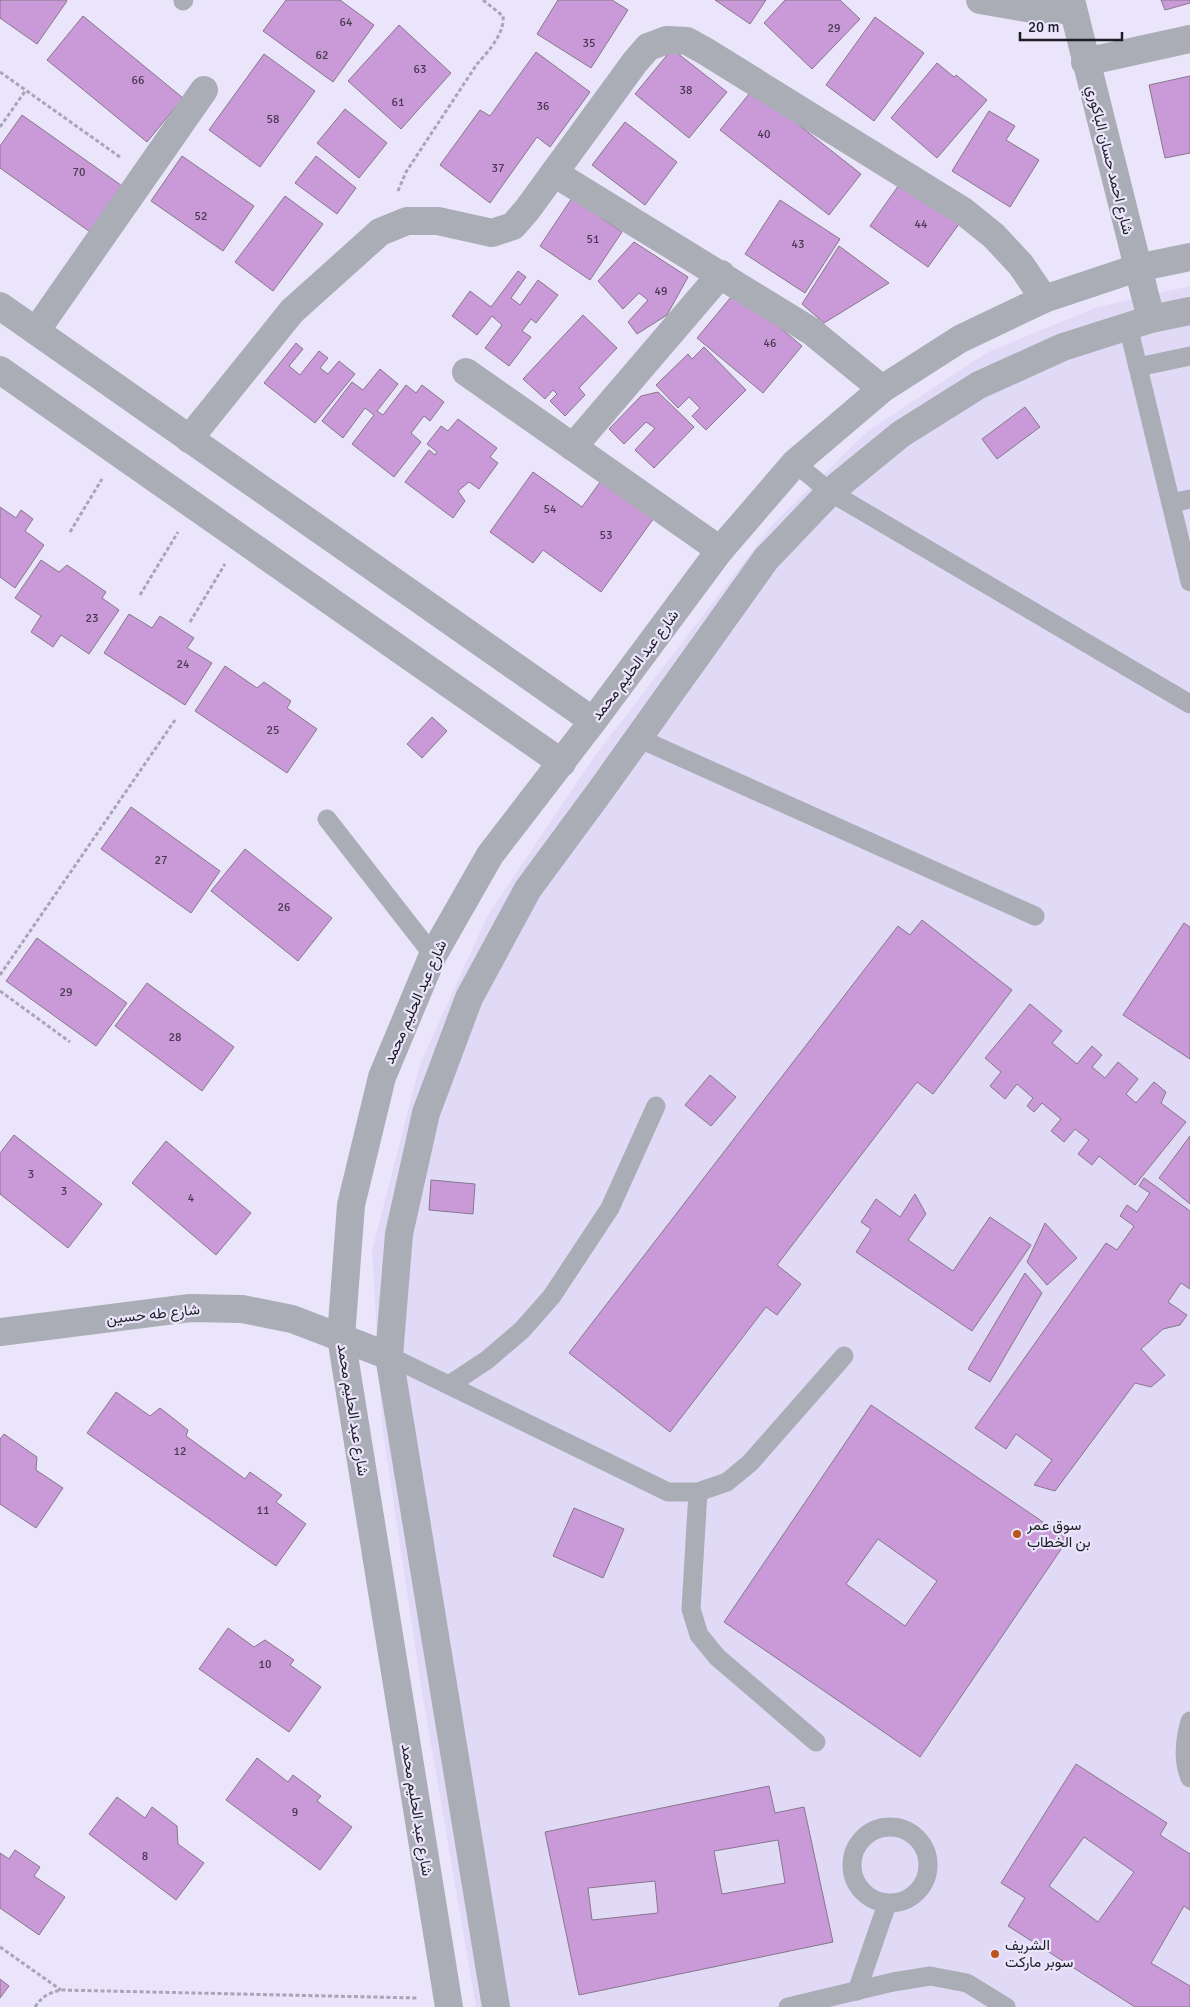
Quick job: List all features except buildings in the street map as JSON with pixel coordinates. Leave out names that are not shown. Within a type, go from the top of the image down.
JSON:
[{"type":"street","points":[[980,0],[1032,9],[1072,5]]},
{"type":"street","name":"شارع احمد حسان الباكوري","points":[[1072,5],[1137,268],[1139,322]]},
{"type":"street","points":[[1085,62],[1190,39]]},
{"type":"street","points":[[189,438],[292,311],[380,232],[407,221],[438,222],[492,233],[513,226],[635,62],[648,47],[667,40],[687,41],[963,211],[994,236],[1021,265],[1044,299]]},
{"type":"street","points":[[36,332],[204,90]]},
{"type":"street","points":[[554,173],[812,331],[882,389]]},
{"type":"street","name":"شارع عبد الحليم محمد","points":[[448,2003],[341,1337],[351,1205],[382,1077],[433,955],[490,854],[562,763],[720,550],[795,464],[882,389],[960,339],[1044,299],[1137,268],[1190,257]]},
{"type":"street","points":[[573,447],[721,274]]},
{"type":"street","points":[[0,306],[593,721]]},
{"type":"street","points":[[496,2007],[389,1356],[399,1234],[405,1206],[426,1113],[469,998],[528,889],[766,559],[830,492],[901,434],[979,385],[1063,347],[1139,322],[1190,310]]},
{"type":"street","points":[[0,370],[562,763]]},
{"type":"street","points":[[466,372],[720,550]]},
{"type":"street","name":"شارع طه حسين","points":[[0,1332],[190,1308],[242,1309],[292,1319],[389,1356]]},
{"type":"lane","points":[[1139,322],[1138,367],[1190,582]]},
{"type":"lane","points":[[1138,367],[1190,356]]},
{"type":"lane","points":[[795,464],[830,492],[1190,704]]},
{"type":"lane","points":[[1171,502],[1190,499]]},
{"type":"lane","points":[[638,738],[1035,916]]},
{"type":"lane","points":[[327,819],[433,955]]},
{"type":"lane","points":[[449,1385],[487,1360],[522,1330],[552,1296],[610,1208],[656,1106]]},
{"type":"lane","points":[[389,1356],[668,1492],[698,1492],[727,1482],[750,1463],[844,1356]]},
{"type":"lane","points":[[698,1492],[691,1609],[699,1635],[717,1657],[816,1742]]},
{"type":"lane","points":[[1190,1721],[1185,1741],[1187,1772],[1190,1778]]},
{"type":"lane","points":[[892,1827],[905,1830],[916,1838],[924,1848],[928,1861],[927,1875],[921,1887],[912,1896],[900,1902],[887,1904],[874,1900],[863,1893],[855,1882],[851,1869],[852,1856],[858,1844],[867,1834],[879,1828],[892,1827]]},
{"type":"lane","points":[[857,1991],[887,1904]]},
{"type":"lane","points":[[788,2007],[930,1976],[967,1984],[1006,2007]]},
{"type":"path","points":[[380,232],[406,172],[477,64],[490,50],[504,24],[503,16],[483,0]]},
{"type":"path","points":[[0,72],[145,175]]},
{"type":"path","points":[[0,127],[26,90]]},
{"type":"path","points":[[70,532],[118,452]]},
{"type":"path","points":[[140,595],[194,505]]},
{"type":"path","points":[[190,622],[241,538]]},
{"type":"path","points":[[0,975],[176,720]]},
{"type":"path","points":[[0,991],[70,1042]]},
{"type":"path","points":[[0,1948],[61,1990]]},
{"type":"path","points":[[34,2007],[39,2000],[49,1993],[61,1990],[448,2003]]},
{"type":"shaded area","points":[[1190,286],[1190,2007],[476,2007],[421,1686],[382,1425],[372,1251],[420,1064],[488,915],[594,757],[774,523],[869,430],[988,352],[1097,307]]},
{"type":"place","name":"سوق عمر بن الخطاب","points":[[1017,1534]]},
{"type":"place","name":"الشريف سوبر ماركت","points":[[995,1954]]}]
